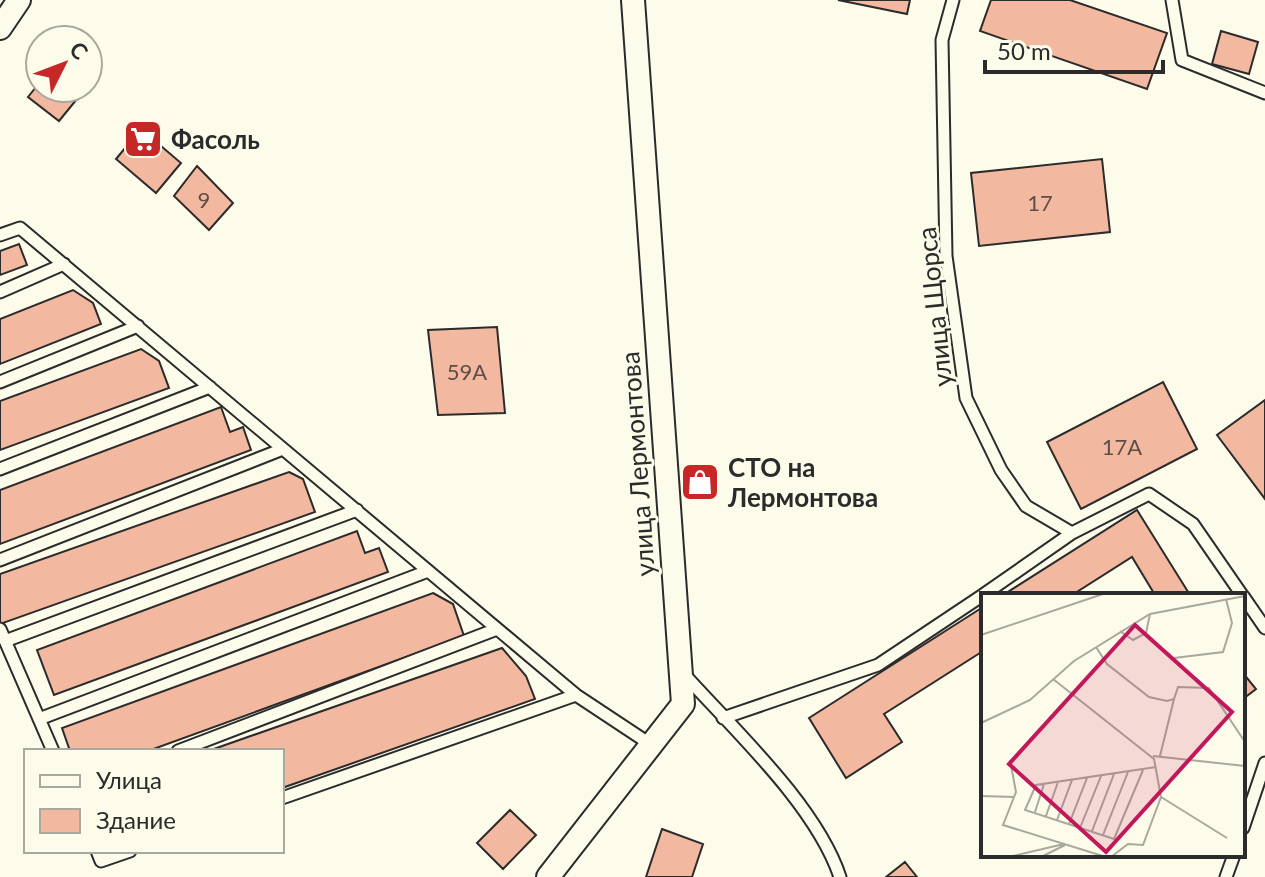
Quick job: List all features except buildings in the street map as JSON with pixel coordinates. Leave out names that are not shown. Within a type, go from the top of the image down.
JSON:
[{"type":"street","points":[[0,28],[19,0]]},
{"type":"street","name":"улица Лермонтова","points":[[548,877],[683,704],[633,0]]},
{"type":"lane","name":"улица Щорса","points":[[953,0],[942,40],[946,256],[966,398],[1001,470],[1026,506],[1072,533]]},
{"type":"lane","points":[[1172,0],[1182,60],[1265,93]]},
{"type":"lane","points":[[0,235],[20,228],[576,695],[650,744]]},
{"type":"lane","points":[[0,292],[64,264]]},
{"type":"lane","points":[[0,382],[138,326]]},
{"type":"lane","points":[[0,469],[210,387]]},
{"type":"lane","points":[[0,560],[283,449]]},
{"type":"lane","points":[[986,593],[1072,533],[1149,494],[1193,524],[1242,593]]},
{"type":"lane","points":[[52,749],[2,635],[357,510]]},
{"type":"lane","points":[[39,719],[428,571]]},
{"type":"lane","points":[[723,718],[878,665],[981,596]]},
{"type":"lane","points":[[1245,598],[1265,628]]},
{"type":"lane","points":[[183,749],[497,629]]},
{"type":"lane","points":[[682,671],[803,809],[832,853],[840,877]]},
{"type":"lane","points":[[284,797],[576,695]]},
{"type":"lane","points":[[1245,822],[1265,763]]},
{"type":"lane","points":[[98,853],[101,861],[124,853]]},
{"type":"lane","points":[[1226,877],[1233,857]]},
{"type":"place","name":"Фасоль","points":[[143,139]]},
{"type":"place","name":"СТО на Лермонтова","points":[[700,482]]}]
